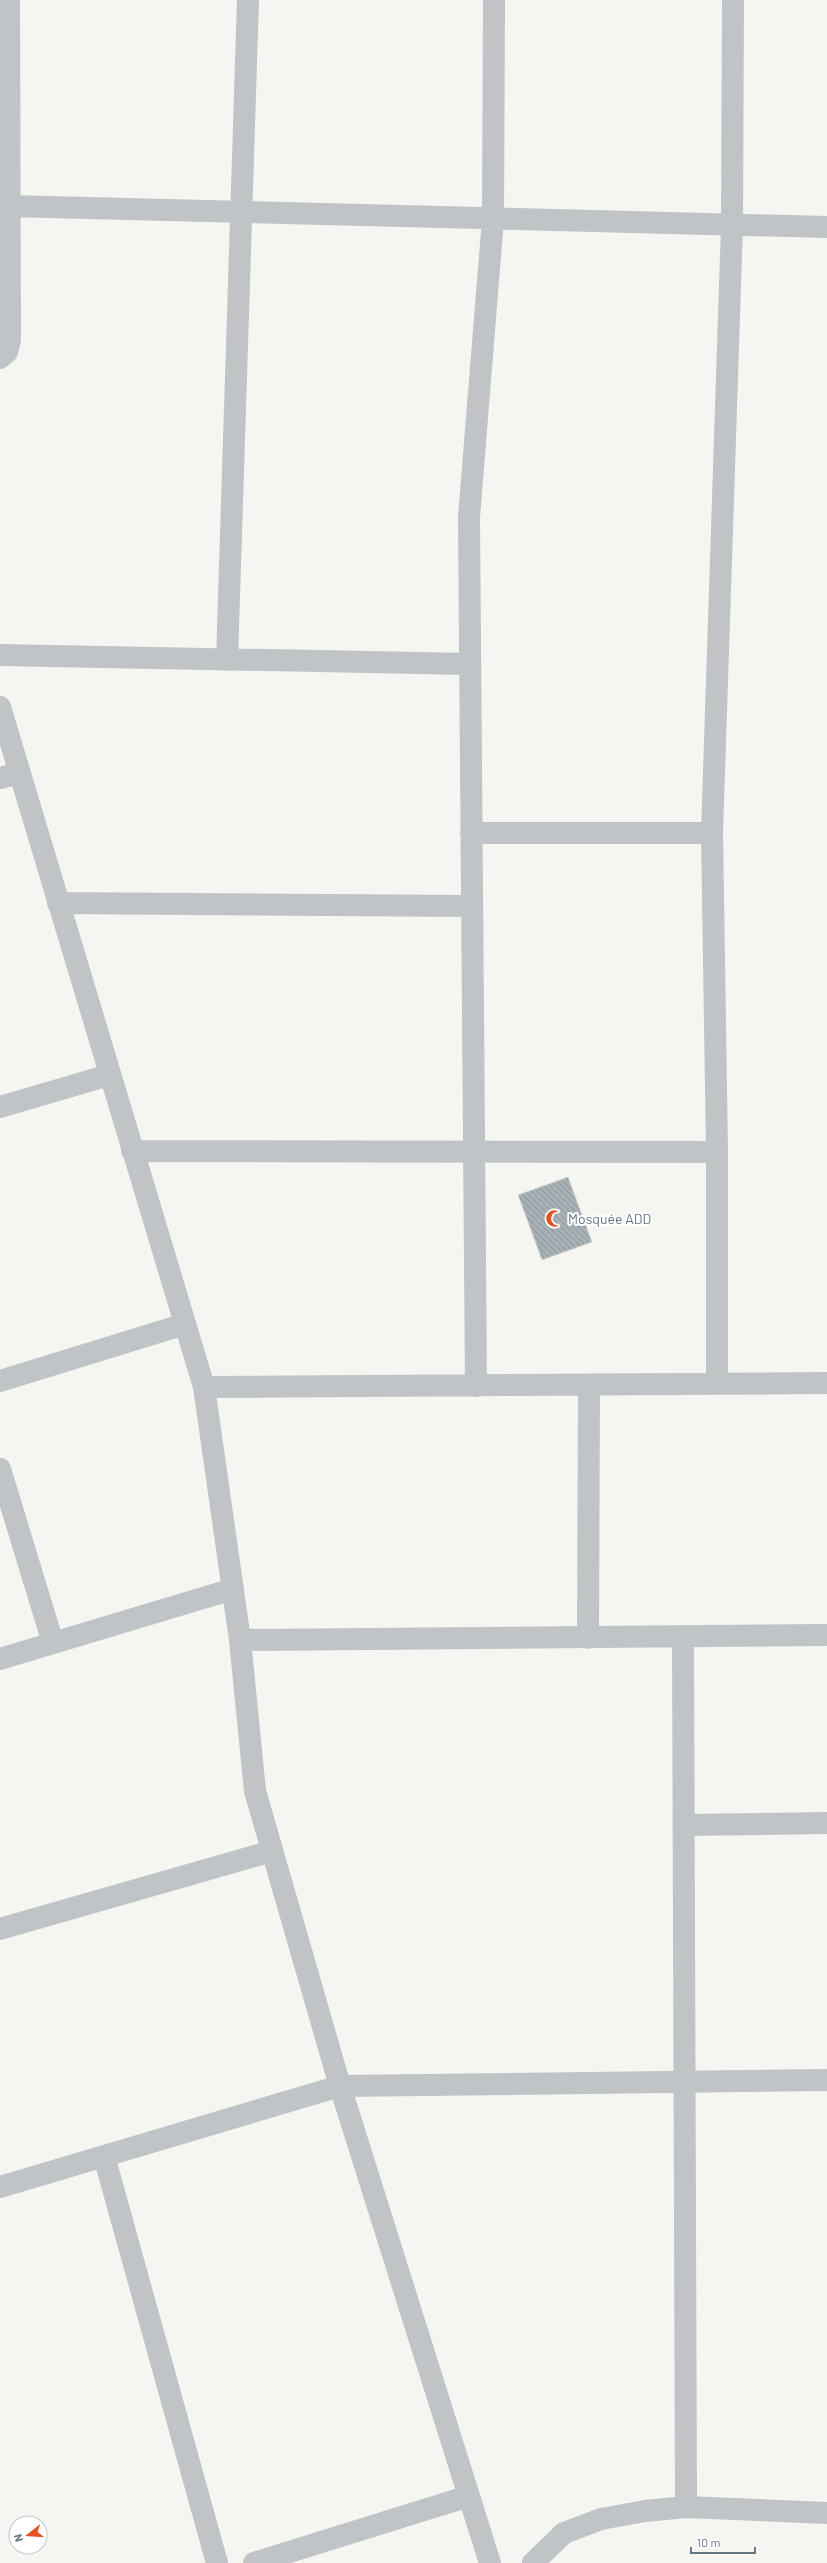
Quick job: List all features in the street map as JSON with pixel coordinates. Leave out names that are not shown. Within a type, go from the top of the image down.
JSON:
[{"type":"street","points":[[0,358],[7,352],[10,340],[9,0]]},
{"type":"street","points":[[227,660],[248,0]]},
{"type":"street","points":[[476,1386],[469,517],[493,219],[494,0]]},
{"type":"street","points":[[717,1384],[717,1152],[712,833],[732,225],[733,0]]},
{"type":"street","points":[[10,206],[827,227]]},
{"type":"street","points":[[0,655],[470,664]]},
{"type":"street","points":[[0,708],[10,775],[58,903],[204,1387],[240,1640],[254,1791],[340,2086],[490,2563]]},
{"type":"street","points":[[471,833],[712,833]]},
{"type":"street","points":[[58,903],[472,906]]},
{"type":"street","points":[[0,1107],[109,1074]]},
{"type":"street","points":[[132,1151],[717,1152]]},
{"type":"street","points":[[0,1381],[185,1324]]},
{"type":"street","points":[[204,1387],[827,1383]]},
{"type":"street","points":[[588,1638],[590,1385]]},
{"type":"street","points":[[0,1469],[53,1643]]},
{"type":"street","points":[[0,1659],[233,1589]]},
{"type":"street","points":[[240,1640],[827,1635]]},
{"type":"street","points":[[683,1637],[686,2508]]},
{"type":"street","points":[[684,1825],[827,1824]]},
{"type":"street","points":[[0,1929],[272,1851]]},
{"type":"street","points":[[0,2187],[340,2086],[827,2080]]},
{"type":"street","points":[[104,2156],[217,2563]]},
{"type":"street","points":[[254,2563],[468,2496]]},
{"type":"street","points":[[533,2563],[564,2533],[601,2519],[645,2510],[686,2508],[827,2513]]},
{"type":"building","name":"Mosquée ADD","points":[[568,1177],[592,1242],[542,1260],[518,1195]]},
{"type":"place","name":"Mosquée ADD","points":[[555,1218]]}]
